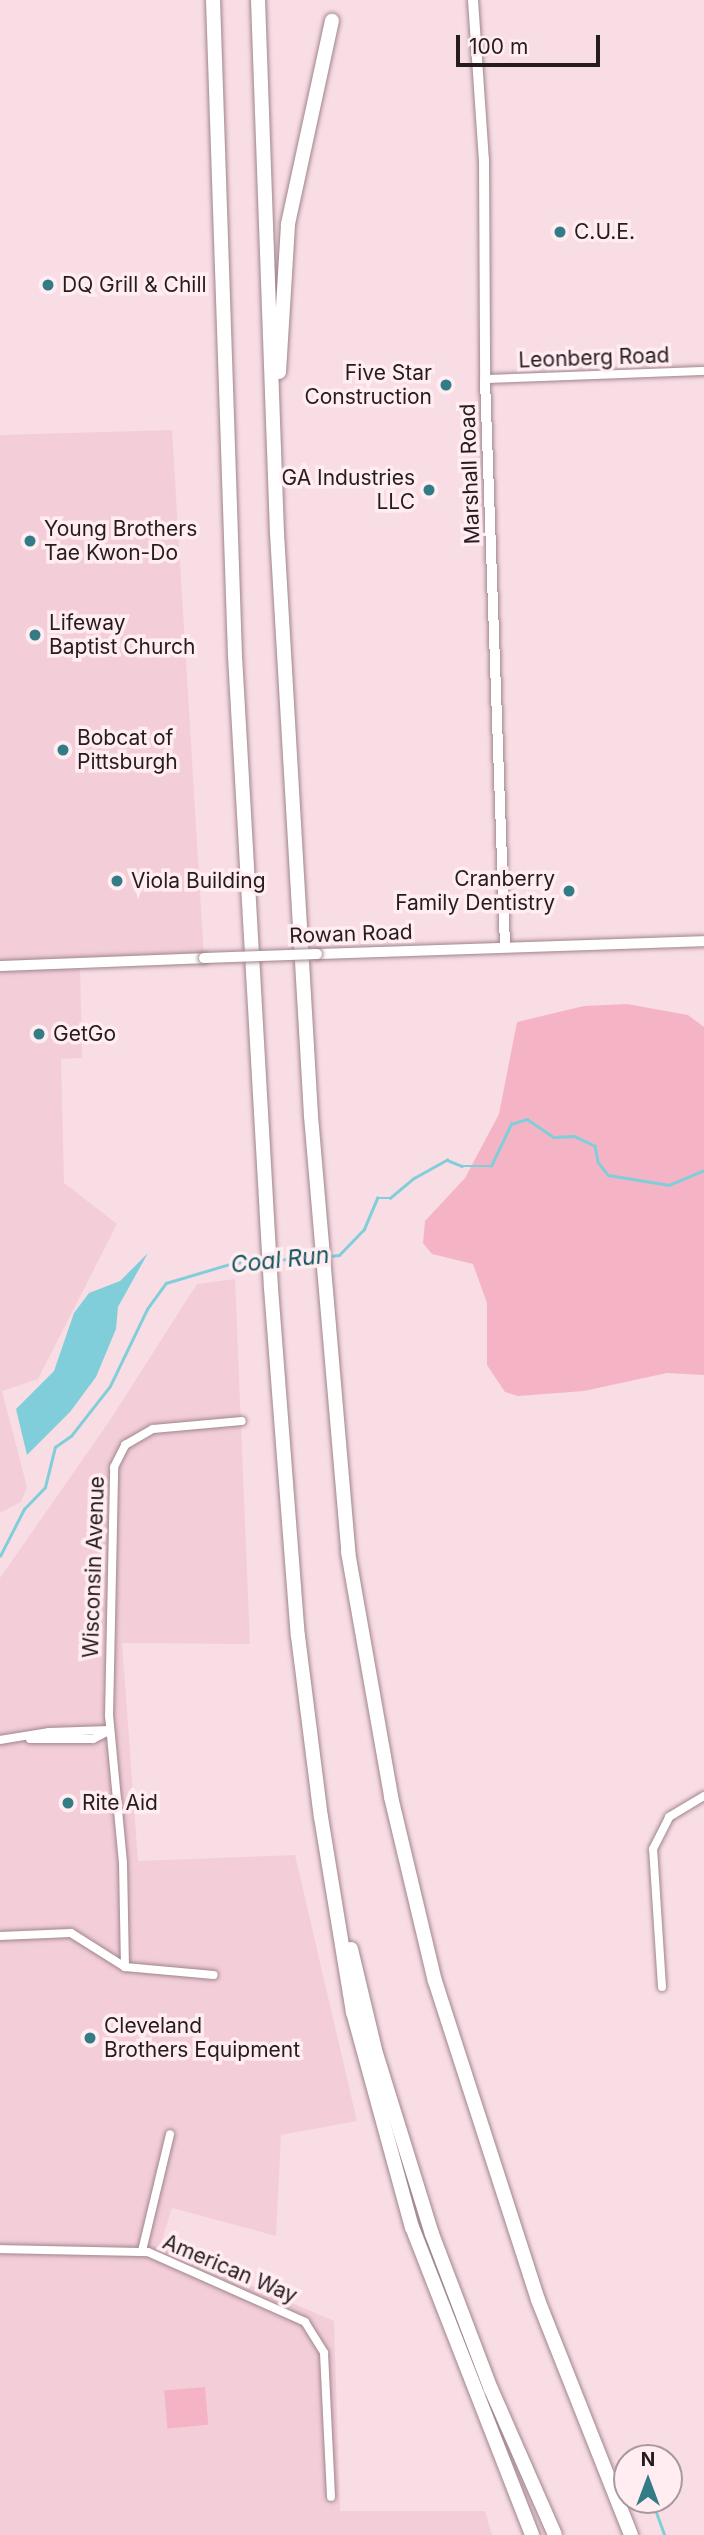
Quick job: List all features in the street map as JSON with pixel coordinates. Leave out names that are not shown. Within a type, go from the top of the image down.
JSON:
[{"type":"highway","points":[[213,0],[235,656],[271,1288],[298,1636],[321,1817],[353,2012],[412,2227],[532,2535]]},
{"type":"highway","points":[[258,0],[275,474],[311,1116],[348,1552],[391,1797],[435,1981],[538,2300],[631,2535]]},
{"type":"highway","points":[[275,474],[288,224],[332,21]]},
{"type":"highway","points":[[321,1817],[375,2050],[412,2174],[491,2389],[555,2535]]},
{"type":"street","name":"Marshall Road","points":[[473,0],[484,160],[485,379],[505,947]]},
{"type":"street","name":"Leonberg Road","points":[[485,379],[704,371]]},
{"type":"street","name":"Rowan Road","points":[[0,966],[704,941]]},
{"type":"street","name":"Wisconsin Avenue","points":[[125,1967],[123,1863],[110,1730],[111,1492],[117,1458],[130,1441],[163,1426],[242,1421]]},
{"type":"street","points":[[0,1740],[93,1740],[110,1730]]},
{"type":"street","points":[[662,1987],[653,1849],[669,1817],[704,1796]]},
{"type":"street","points":[[0,1936],[76,1934],[125,1967],[214,1975]]},
{"type":"street","points":[[142,2251],[170,2134]]},
{"type":"street","name":"American Way","points":[[0,2249],[142,2251],[293,2314],[310,2326],[325,2361],[331,2497]]},
{"type":"shaded area","points":[[172,430],[204,958],[80,963],[82,1058],[61,1059],[64,1183],[117,1224],[38,1379],[2,1391],[27,1487],[21,1502],[0,1513],[0,435]]},
{"type":"shaded area","points":[[627,1004],[688,1015],[704,1027],[704,1375],[667,1373],[584,1391],[518,1396],[505,1392],[487,1365],[487,1303],[473,1264],[432,1254],[423,1243],[425,1221],[465,1178],[499,1114],[517,1022],[584,1006]]},
{"type":"shaded area","points":[[235,1279],[250,1644],[122,1643],[138,1861],[295,1855],[357,2121],[281,2135],[276,2236],[172,2208],[160,2246],[334,2321],[340,2511],[485,2511],[492,2535],[0,2535],[0,1578],[108,1423],[197,1284]]},
{"type":"shaded area","points":[[205,2387],[208,2425],[167,2428],[164,2391]]},
{"type":"water","points":[[148,1253],[118,1307],[116,1329],[96,1377],[70,1412],[27,1455],[16,1409],[54,1371],[74,1313],[89,1293],[120,1281]]},
{"type":"waterway","name":"Coal Run","points":[[330,1256],[339,1255],[364,1229],[377,1198],[390,1198],[414,1178],[447,1160],[462,1166],[491,1166],[511,1124],[527,1119],[554,1137],[574,1136],[595,1146],[598,1162],[608,1175],[669,1185],[704,1170]]},
{"type":"waterway","name":"Coal Run","points":[[274,1260],[319,1257]]},
{"type":"waterway","name":"Coal Run","points":[[0,1556],[24,1509],[45,1487],[55,1447],[71,1436],[110,1386],[147,1309],[166,1283],[233,1263],[264,1261]]},
{"type":"waterway","points":[[657,2514],[665,2535]]},
{"type":"place","name":"C.U.E.","points":[[560,232]]},
{"type":"place","name":"DQ Grill & Chill","points":[[48,285]]},
{"type":"place","name":"Five Star Construction","points":[[446,385]]},
{"type":"place","name":"GA Industries LLC","points":[[429,490]]},
{"type":"place","name":"Young Brothers Tae Kwon-Do","points":[[30,541]]},
{"type":"place","name":"Lifeway Baptist Church","points":[[35,635]]},
{"type":"place","name":"Bobcat of Pittsburgh","points":[[63,750]]},
{"type":"place","name":"Viola Building","points":[[117,881]]},
{"type":"place","name":"Cranberry Family Dentistry","points":[[569,891]]},
{"type":"place","name":"GetGo","points":[[39,1034]]},
{"type":"place","name":"Rite Aid","points":[[68,1803]]},
{"type":"place","name":"Cleveland Brothers Equipment","points":[[90,2038]]}]
